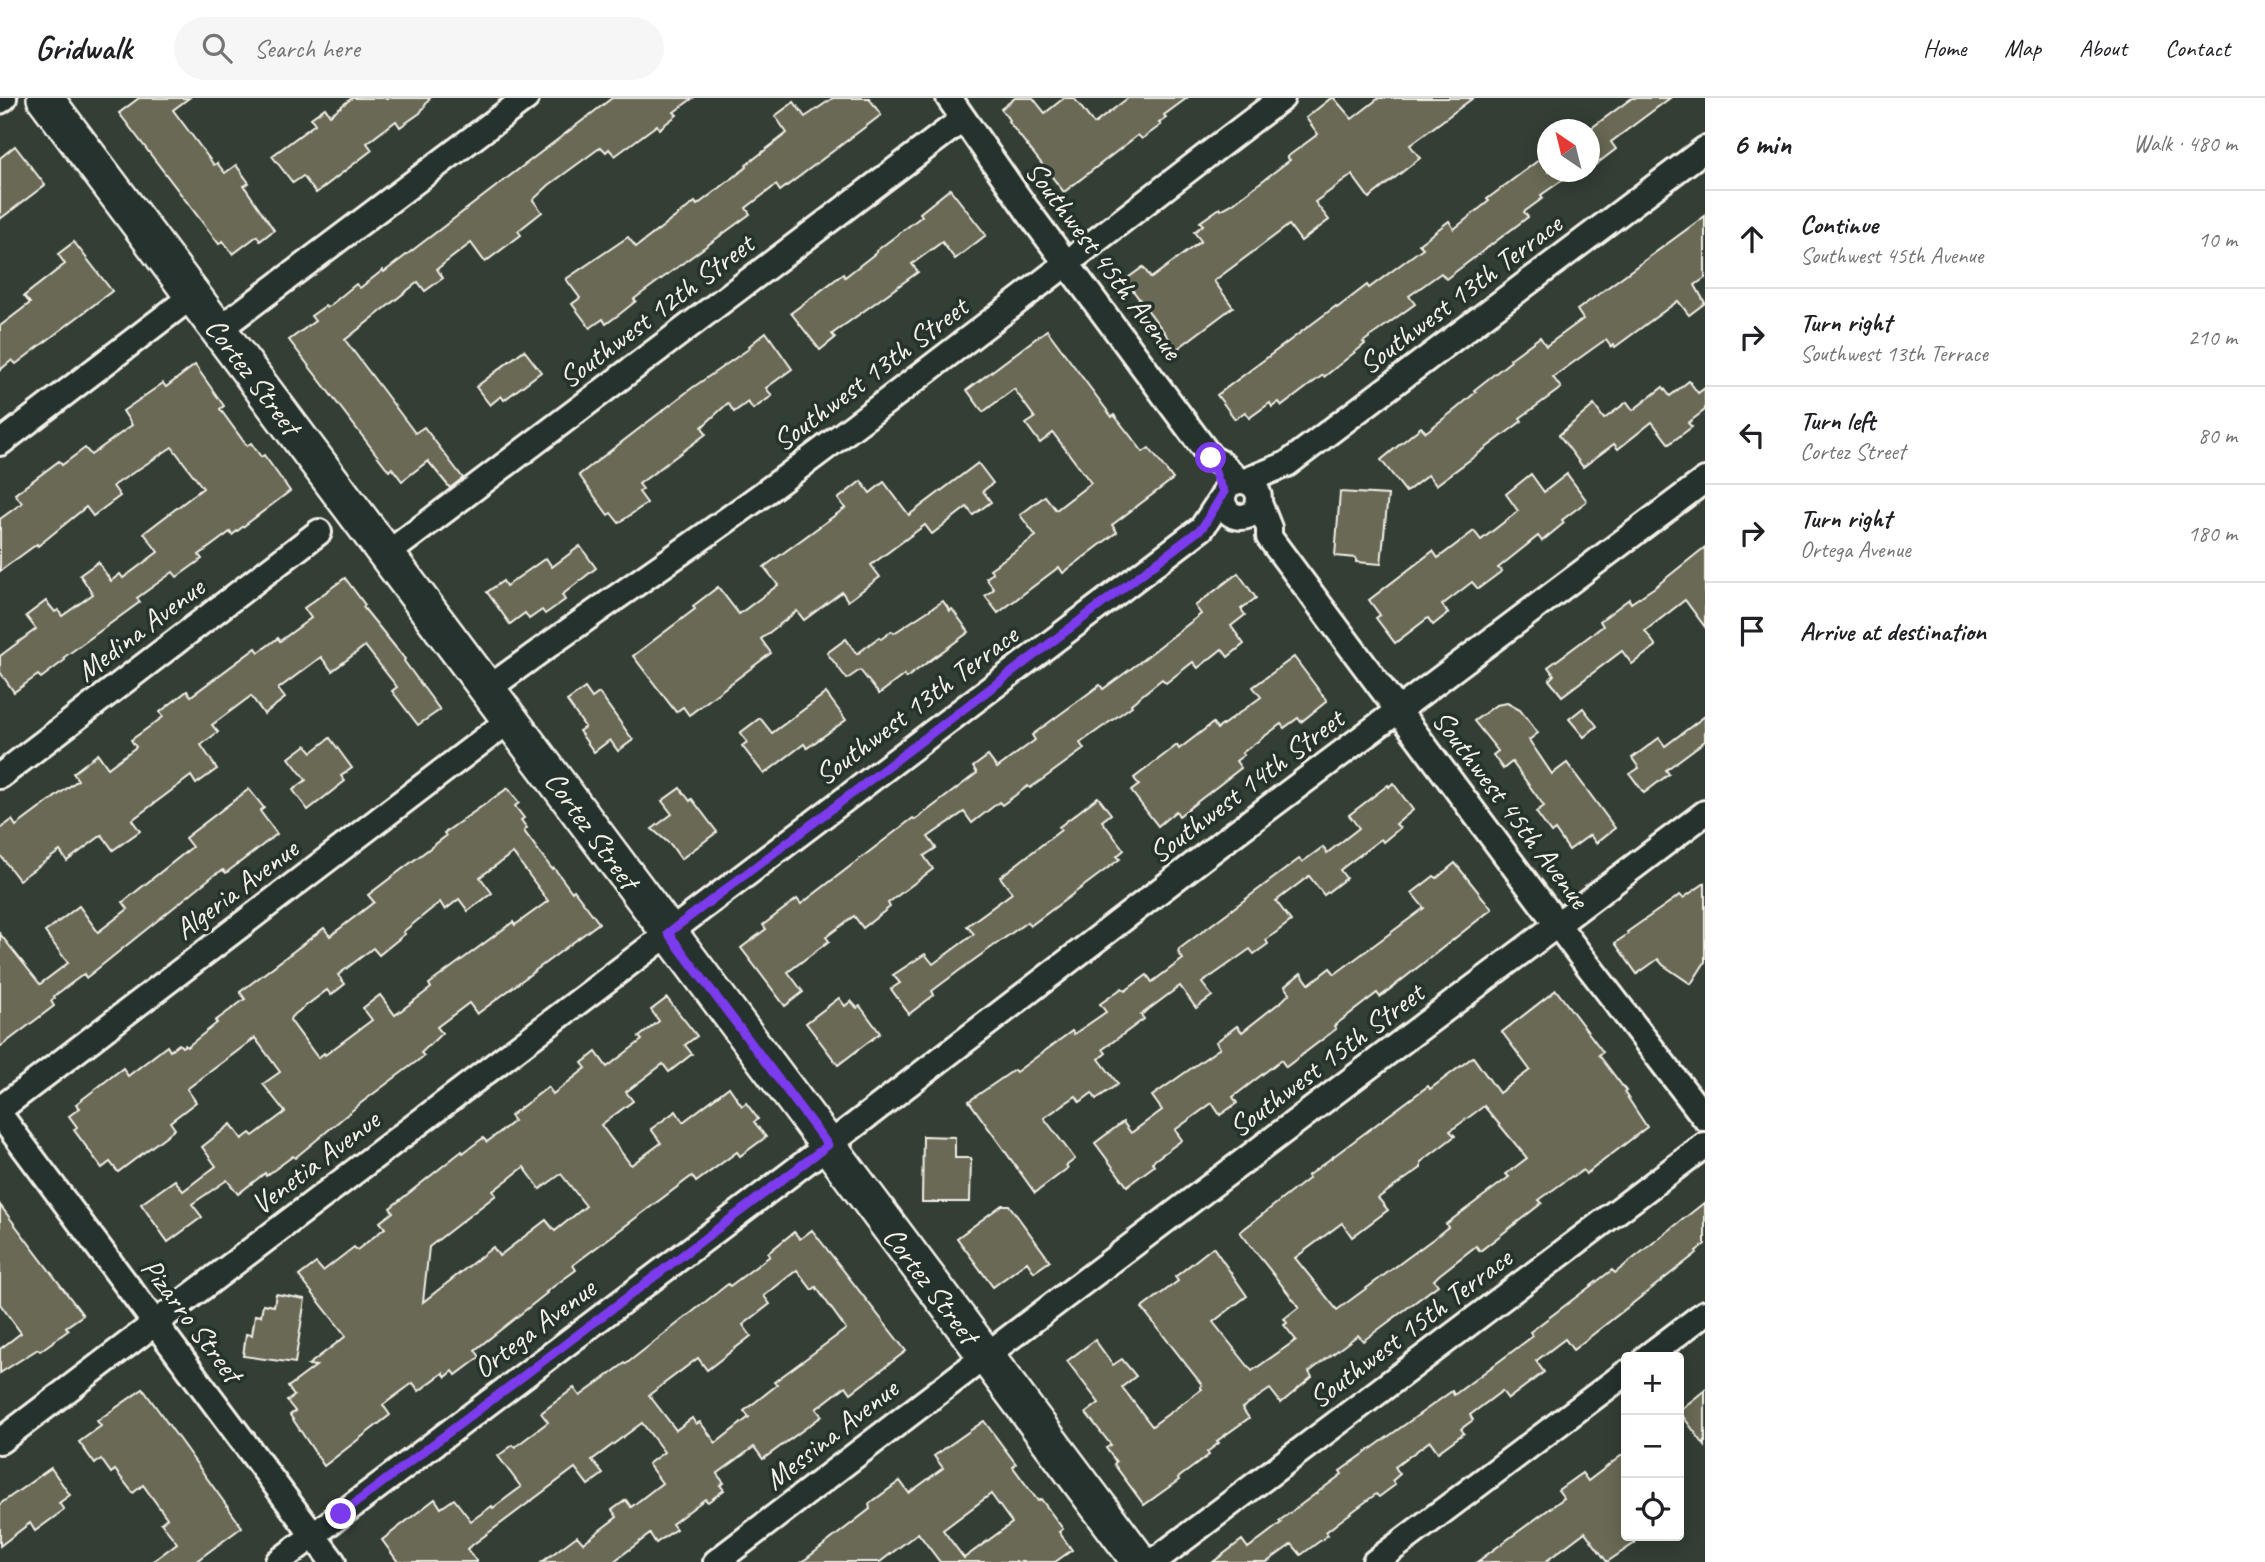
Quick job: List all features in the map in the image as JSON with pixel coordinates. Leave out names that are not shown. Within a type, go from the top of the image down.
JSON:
[{"type":"street","points":[[218,330],[526,98]]},
{"type":"street","name":"Southwest 45th Avenue","points":[[950,98],[1066,264],[1211,458],[1221,463],[1240,498],[1269,528],[1269,537],[1705,1118]]},
{"type":"street","name":"Southwest 13th Street","points":[[488,689],[785,478],[1282,98]]},
{"type":"street","name":"Cortez Street","points":[[51,100],[192,296],[1140,1562]]},
{"type":"street","name":"Southwest 12th Street","points":[[387,554],[963,119]]},
{"type":"street","name":"Southwest 13th Terrace","points":[[668,933],[1202,528],[1213,509],[1240,498],[1287,464],[1705,149]]},
{"type":"street","points":[[0,443],[192,296]]},
{"type":"street","name":"Southwest 14th Street","points":[[828,1145],[1398,710],[1705,480]]},
{"type":"street","name":"Medina Avenue","points":[[0,776],[319,532]]},
{"type":"street","name":"Algeria Avenue","points":[[0,1108],[510,719]]},
{"type":"street","name":"Southwest 15th Street","points":[[984,1356],[1705,813]]},
{"type":"street","name":"Venetia Avenue","points":[[0,1441],[668,933]]},
{"type":"street","name":"Pizarro Street","points":[[0,1115],[333,1562]]},
{"type":"street","name":"Ortega Avenue","points":[[278,1562],[828,1145]]},
{"type":"street","name":"Southwest 15th Terrace","points":[[1153,1562],[1705,1145]]},
{"type":"street","points":[[1654,1352],[1705,1313]]},
{"type":"street","name":"Messina Avenue","points":[[716,1562],[984,1356]]},
{"type":"street","points":[[1375,1562],[1621,1377]]},
{"type":"building","points":[[139,98],[189,98],[173,110],[214,165],[217,163],[225,173],[236,165],[249,183],[244,186],[274,230],[260,241],[257,236],[233,254],[223,241],[219,244],[119,113]]},
{"type":"building","points":[[352,98],[430,98],[420,113],[400,127],[396,121],[367,143],[372,150],[316,193],[303,176],[293,183],[272,156],[315,124],[311,118],[325,108],[330,115]]},
{"type":"building","points":[[612,98],[693,98],[674,112],[677,115],[659,129],[657,125],[615,156],[609,149],[606,152],[601,147],[549,185],[533,200],[542,212],[518,231],[521,235],[485,262],[471,243],[437,269],[443,278],[425,291],[418,282],[345,340],[415,433],[424,427],[463,478],[450,488],[428,461],[402,481],[392,468],[389,471],[289,340],[315,321],[311,316],[325,306],[327,308],[356,284],[360,288],[383,270],[384,272]]},
{"type":"building","points":[[833,98],[869,98],[881,115],[780,191],[776,185],[746,208],[750,214],[634,299],[636,301],[606,324],[603,319],[590,328],[572,304],[580,298],[566,279],[628,237],[636,247],[747,167],[746,165],[787,133],[775,116],[794,102],[805,117]]},
{"type":"building","points":[[1015,98],[1033,98],[1045,113],[1064,98],[1074,98],[1094,124],[1128,98],[1187,98],[1164,115],[1166,118],[1159,123],[1161,125],[1142,139],[1138,135],[1064,192],[1001,109]]},
{"type":"building","points":[[1334,98],[1352,119],[1379,98],[1473,98],[1410,145],[1420,158],[1369,198],[1352,175],[1315,202],[1329,220],[1301,241],[1289,225],[1214,281],[1233,307],[1177,349],[1125,280],[1143,267],[1151,278],[1201,241],[1194,232],[1203,225],[1200,222],[1220,208],[1221,210],[1232,204],[1290,160],[1287,157],[1318,134],[1306,118]]},
{"type":"building","points":[[1632,98],[1670,98],[1611,142],[1616,149],[1600,161],[1600,122]]},
{"type":"building","points":[[15,146],[45,185],[0,219],[0,158]]},
{"type":"building","points":[[1537,161],[1537,182],[1560,182],[1524,212],[1528,217],[1446,279],[1441,273],[1409,296],[1415,304],[1363,342],[1365,344],[1324,377],[1323,375],[1282,406],[1279,402],[1272,407],[1270,403],[1249,418],[1245,412],[1235,419],[1217,395],[1336,306],[1337,308],[1367,285],[1369,288],[1423,248],[1419,244],[1449,221],[1454,229],[1489,201],[1487,199]]},
{"type":"building","points":[[950,189],[986,235],[955,259],[942,242],[912,264],[918,272],[832,334],[835,338],[820,350],[791,313],[843,274],[845,277],[922,216],[920,213]]},
{"type":"building","points":[[1705,216],[1705,278],[1695,285],[1705,303],[1689,315],[1678,301],[1615,347],[1611,347],[1606,340],[1602,342],[1553,377],[1561,388],[1520,418],[1522,421],[1436,485],[1428,475],[1406,492],[1381,460],[1421,427],[1426,432],[1456,409],[1476,392],[1474,390],[1511,361],[1510,359],[1540,337],[1546,346],[1583,319],[1577,310]]},
{"type":"building","points":[[74,242],[112,291],[16,364],[12,360],[0,370],[0,326],[30,303],[24,296],[65,264],[58,254]]},
{"type":"building","points":[[1047,330],[1112,417],[1114,415],[1143,452],[1149,448],[1173,479],[1112,525],[1117,532],[1063,573],[1059,567],[998,613],[985,596],[994,589],[986,578],[993,573],[990,569],[1036,536],[1020,515],[1045,496],[1056,510],[1091,483],[1053,433],[1040,443],[1026,424],[1035,418],[1014,389],[983,412],[967,390]]},
{"type":"building","points":[[766,332],[792,369],[766,388],[772,396],[753,409],[748,402],[734,412],[728,403],[702,427],[706,434],[639,484],[643,489],[639,492],[647,503],[619,523],[611,513],[608,515],[579,475],[692,388],[750,348],[749,346]]},
{"type":"building","points":[[524,350],[541,372],[504,400],[501,396],[490,405],[476,387]]},
{"type":"building","points":[[195,365],[224,406],[220,409],[247,446],[251,443],[261,457],[264,455],[290,491],[232,535],[230,532],[199,555],[202,559],[177,577],[173,572],[137,598],[140,602],[63,658],[65,660],[41,678],[38,675],[14,692],[0,672],[0,656],[36,629],[26,616],[46,601],[62,616],[93,594],[80,575],[98,562],[111,581],[120,574],[123,578],[158,552],[144,533],[203,488],[172,447],[113,486],[120,496],[93,516],[86,507],[38,546],[37,544],[0,571],[0,519],[22,503],[15,494],[59,461],[62,465],[85,448],[91,455],[132,425],[123,411],[163,383],[166,387]]},
{"type":"building","points":[[1689,381],[1698,393],[1705,388],[1705,410],[1688,423],[1692,427],[1669,444],[1652,422],[1618,449],[1614,444],[1583,467],[1559,435],[1594,405],[1604,419],[1627,402],[1633,410],[1663,387],[1670,396]]},
{"type":"building","points":[[978,463],[993,483],[983,491],[991,502],[973,515],[967,507],[932,534],[925,525],[871,565],[880,577],[848,601],[842,592],[804,620],[797,611],[761,639],[771,653],[689,715],[683,707],[676,712],[633,656],[695,609],[693,606],[718,587],[739,614],[778,585],[764,567],[845,508],[838,499],[861,481],[870,493],[884,482],[909,515]]},
{"type":"building","points":[[1531,474],[1544,492],[1567,474],[1587,501],[1562,520],[1564,523],[1542,541],[1538,536],[1498,568],[1502,571],[1478,589],[1472,582],[1442,605],[1448,613],[1433,625],[1428,618],[1395,643],[1376,618],[1380,615],[1369,600],[1433,551],[1438,558],[1474,531],[1481,540],[1518,511],[1506,494]]},
{"type":"building","points":[[1340,492],[1388,495],[1381,564],[1356,562],[1356,558],[1335,556]]},
{"type":"building","points":[[580,546],[596,568],[562,595],[565,600],[545,614],[542,610],[529,619],[525,613],[510,624],[487,592],[503,581],[506,586],[546,558],[552,567]]},
{"type":"building","points":[[1705,547],[1705,627],[1685,600],[1645,631],[1656,646],[1632,664],[1622,651],[1562,696],[1549,680],[1554,675],[1548,667],[1603,626],[1600,621],[1629,599],[1631,603],[1655,587]]},
{"type":"building","points":[[1238,573],[1256,598],[1241,609],[1245,615],[1231,626],[1244,644],[1228,657],[1222,649],[1198,668],[1193,662],[1166,683],[1162,679],[1131,704],[1132,706],[1080,743],[1084,749],[1030,788],[1028,786],[1002,805],[999,802],[972,823],[964,812],[928,837],[936,848],[924,856],[933,869],[888,903],[890,907],[863,928],[854,916],[826,937],[829,941],[788,972],[803,992],[785,1006],[741,948],[766,929],[763,925],[797,899],[801,904],[913,818],[915,820],[977,773],[973,767],[988,756],[997,768],[1035,740],[1032,735],[1100,685],[1103,689],[1201,614],[1195,606]]},
{"type":"building","points":[[345,578],[365,605],[363,607],[405,659],[440,710],[418,725],[392,691],[397,687],[365,646],[332,671],[321,657],[278,689],[285,698],[264,714],[251,696],[212,725],[218,732],[201,745],[217,769],[196,784],[191,776],[132,820],[140,831],[113,850],[102,835],[67,861],[60,851],[19,880],[0,855],[0,829],[12,820],[16,826],[78,780],[73,773],[98,754],[108,768],[136,747],[131,740],[163,717],[160,712],[187,691],[191,696],[256,648],[259,652],[278,638],[280,641],[311,618],[304,608]]},
{"type":"building","points":[[943,601],[969,632],[906,678],[904,675],[879,694],[860,670],[847,679],[827,653],[846,639],[857,654],[879,637],[881,639],[892,631],[894,633]]},
{"type":"building","points":[[1294,657],[1327,701],[1301,722],[1298,718],[1284,728],[1281,724],[1242,753],[1244,755],[1236,761],[1241,768],[1179,816],[1176,811],[1158,826],[1131,791],[1139,785],[1134,778],[1177,745],[1179,749],[1213,723],[1217,729],[1261,697],[1253,687]]},
{"type":"building","points":[[585,688],[592,698],[599,693],[633,740],[618,751],[610,740],[594,752],[579,731],[585,727],[567,701]]},
{"type":"building","points":[[826,693],[846,720],[807,748],[804,744],[764,774],[742,746],[747,742],[740,733],[760,718],[772,733]]},
{"type":"building","points":[[1507,703],[1520,710],[1538,733],[1529,740],[1552,774],[1567,763],[1615,828],[1596,843],[1590,835],[1569,850],[1555,830],[1551,833],[1536,812],[1544,806],[1512,762],[1503,769],[1493,755],[1498,751],[1474,721],[1496,705]]},
{"type":"building","points":[[1583,708],[1597,726],[1584,737],[1569,719]]},
{"type":"building","points":[[1705,716],[1705,741],[1666,770],[1669,774],[1644,793],[1630,774],[1639,768],[1632,758],[1659,738],[1665,746]]},
{"type":"building","points":[[330,738],[352,768],[341,776],[345,781],[308,810],[293,790],[306,780],[289,758],[306,745],[312,752]]},
{"type":"building","points":[[1393,783],[1413,810],[1396,824],[1400,828],[1383,842],[1381,839],[1340,870],[1346,878],[1324,895],[1309,876],[1276,901],[1291,921],[1266,940],[1268,944],[1254,954],[1250,949],[1202,983],[1212,996],[1196,1008],[1180,986],[1141,1015],[1144,1019],[1103,1049],[1106,1053],[1099,1059],[1118,1084],[1096,1099],[1092,1093],[1080,1102],[1076,1096],[1044,1118],[1075,1159],[1066,1166],[1068,1168],[1035,1193],[969,1101],[1014,1070],[1016,1072],[1072,1031],[1074,1034],[1106,1012],[1100,1004],[1122,988],[1125,991],[1147,975],[1152,982],[1183,959],[1179,949],[1299,859],[1302,862],[1323,847],[1327,853],[1359,828],[1349,815]]},
{"type":"building","points":[[508,788],[519,803],[515,806],[524,818],[521,820],[527,828],[524,831],[552,869],[554,868],[572,892],[574,890],[599,923],[477,1014],[469,1003],[437,1027],[442,1033],[421,1053],[424,1056],[361,1103],[295,1158],[293,1156],[266,1176],[265,1173],[238,1194],[227,1180],[192,1204],[202,1217],[168,1242],[141,1204],[175,1180],[183,1191],[216,1166],[202,1147],[231,1124],[242,1139],[250,1133],[253,1136],[285,1112],[263,1084],[280,1072],[255,1038],[187,1089],[196,1102],[170,1122],[175,1129],[118,1172],[110,1162],[102,1168],[74,1130],[77,1127],[69,1116],[80,1108],[76,1104],[123,1068],[128,1076],[167,1046],[170,1051],[179,1044],[187,1047],[217,1023],[215,1021],[245,999],[240,992],[324,928],[330,936],[374,902],[368,895],[446,836],[444,833]],"holes":[[[513,853],[548,901],[515,925],[513,922],[429,984],[431,988],[395,1015],[380,995],[363,1008],[372,1020],[325,1055],[324,1053],[318,1058],[290,1020],[327,990],[331,995],[345,984],[338,975],[373,948],[379,955],[440,902],[445,910],[459,899],[468,911],[492,893],[480,877]]]},
{"type":"building","points":[[680,788],[690,801],[692,799],[717,832],[681,859],[671,845],[652,829],[672,814],[662,801]]},
{"type":"building","points":[[249,789],[264,808],[260,811],[277,834],[226,873],[223,870],[214,875],[86,978],[84,974],[54,996],[51,1001],[54,1006],[0,1047],[0,934],[40,984],[68,963],[45,932],[79,906],[98,932],[128,909],[123,902],[192,847],[185,838]]},
{"type":"building","points":[[1098,797],[1111,814],[1102,821],[1124,850],[1117,856],[1120,859],[1030,926],[1027,922],[964,967],[932,991],[934,995],[909,1014],[891,989],[900,983],[893,975],[925,954],[933,964],[974,934],[967,926],[1012,893],[1000,877],[1061,830],[1059,827]]},
{"type":"building","points":[[1455,863],[1492,909],[1380,997],[1377,993],[1286,1067],[1281,1060],[1233,1097],[1237,1103],[1220,1115],[1212,1103],[1175,1130],[1182,1140],[1152,1162],[1154,1166],[1127,1186],[1095,1143],[1123,1122],[1131,1133],[1162,1110],[1152,1096],[1220,1048],[1216,1042],[1237,1026],[1242,1032],[1283,1000],[1290,993],[1285,986],[1301,973],[1309,984],[1330,968],[1335,974],[1424,908],[1412,893]]},
{"type":"building","points":[[1705,883],[1705,962],[1691,984],[1658,959],[1637,974],[1615,943],[1680,895],[1683,898]]},
{"type":"building","points":[[1556,990],[1603,1052],[1599,1055],[1626,1091],[1624,1092],[1647,1127],[1586,1174],[1583,1170],[1572,1176],[1539,1200],[1542,1203],[1480,1251],[1476,1246],[1434,1280],[1438,1285],[1363,1341],[1358,1335],[1309,1372],[1312,1377],[1281,1403],[1270,1389],[1242,1408],[1249,1418],[1217,1441],[1219,1443],[1207,1452],[1209,1455],[1178,1478],[1179,1480],[1144,1505],[1114,1464],[1116,1462],[1106,1448],[1111,1445],[1086,1413],[1099,1403],[1067,1361],[1095,1340],[1113,1365],[1122,1359],[1136,1376],[1122,1387],[1152,1426],[1202,1389],[1202,1385],[1142,1308],[1178,1281],[1175,1277],[1213,1247],[1247,1296],[1213,1322],[1252,1371],[1296,1340],[1284,1325],[1287,1323],[1284,1319],[1299,1307],[1240,1232],[1309,1178],[1307,1176],[1428,1086],[1430,1089],[1473,1057],[1499,1093],[1530,1070],[1502,1032]],"holes":[[[1484,1106],[1527,1158],[1506,1174],[1509,1177],[1446,1224],[1448,1227],[1337,1310],[1295,1258],[1342,1223],[1352,1237],[1388,1210],[1378,1198],[1421,1168],[1421,1162],[1455,1136],[1450,1131]]]},
{"type":"building","points":[[667,998],[697,1036],[685,1045],[692,1054],[669,1072],[663,1064],[626,1092],[633,1101],[601,1125],[631,1165],[661,1143],[651,1129],[676,1111],[683,1122],[729,1087],[742,1106],[746,1103],[758,1119],[754,1122],[766,1137],[740,1156],[737,1152],[696,1182],[692,1176],[573,1265],[576,1270],[475,1350],[480,1357],[456,1375],[453,1371],[446,1377],[443,1373],[419,1391],[413,1383],[383,1405],[390,1415],[324,1466],[290,1415],[295,1411],[287,1401],[294,1396],[288,1387],[316,1366],[308,1365],[346,1336],[299,1276],[316,1263],[323,1271],[354,1247],[357,1250],[385,1228],[380,1222],[393,1212],[390,1208],[462,1151],[463,1153],[483,1138],[487,1142],[514,1121],[510,1116],[548,1087],[553,1094],[586,1068],[582,1063],[596,1052],[607,1067],[642,1040],[639,1037],[659,1021],[651,1010]],"holes":[[[524,1167],[540,1189],[561,1174],[586,1206],[555,1231],[546,1220],[499,1256],[493,1247],[423,1302],[429,1247],[496,1195],[493,1191]]]},
{"type":"building","points":[[839,998],[845,1006],[851,1001],[857,1008],[860,1006],[880,1033],[838,1065],[806,1023]]},
{"type":"building","points":[[923,1136],[955,1137],[955,1158],[971,1158],[970,1202],[922,1202]]},
{"type":"building","points":[[1705,1202],[1705,1244],[1697,1253],[1573,1350],[1565,1339],[1536,1361],[1544,1372],[1508,1399],[1502,1391],[1470,1415],[1473,1420],[1461,1429],[1464,1433],[1438,1452],[1430,1441],[1395,1467],[1400,1474],[1392,1481],[1395,1485],[1379,1497],[1376,1494],[1301,1555],[1292,1544],[1267,1562],[1213,1562],[1242,1540],[1248,1548],[1342,1474],[1340,1471],[1452,1391],[1454,1395],[1533,1336],[1530,1332],[1612,1270],[1615,1273]]},
{"type":"building","points":[[0,1205],[83,1315],[66,1327],[69,1330],[40,1351],[38,1349],[0,1373],[0,1349],[21,1333],[0,1304]]},
{"type":"building","points":[[1002,1205],[1009,1205],[1050,1261],[1034,1272],[1027,1262],[993,1287],[957,1238]]},
{"type":"building","points":[[812,1230],[906,1351],[851,1393],[846,1386],[816,1409],[822,1416],[763,1459],[754,1447],[717,1474],[724,1483],[720,1485],[724,1490],[708,1502],[705,1499],[672,1524],[676,1529],[656,1543],[650,1534],[613,1562],[542,1562],[577,1536],[583,1543],[617,1517],[612,1510],[626,1500],[631,1507],[662,1483],[648,1464],[664,1452],[642,1423],[592,1460],[603,1474],[588,1485],[575,1468],[467,1549],[477,1562],[398,1562],[382,1540],[435,1499],[441,1508],[454,1499],[471,1521],[492,1506],[493,1508],[521,1487],[498,1456],[513,1445],[515,1447],[548,1422],[541,1413],[574,1388],[580,1396],[626,1364],[728,1284],[730,1286],[770,1256],[768,1253],[794,1232],[800,1239]],"holes":[[[797,1270],[812,1290],[816,1287],[846,1329],[774,1382],[777,1385],[744,1411],[749,1417],[716,1443],[700,1422],[696,1424],[692,1418],[676,1430],[649,1395],[698,1358],[707,1370],[751,1336],[743,1325],[770,1304],[764,1296]]]},
{"type":"building","points":[[276,1294],[305,1299],[295,1363],[243,1356],[246,1334],[252,1335],[255,1315],[261,1316],[263,1304],[274,1306]]},
{"type":"building","points":[[143,1389],[242,1527],[195,1562],[152,1562],[177,1543],[161,1523],[167,1518],[143,1485],[133,1493],[115,1470],[111,1473],[101,1459],[95,1464],[79,1442],[101,1426],[97,1421]]},
{"type":"building","points":[[1705,1390],[1705,1446],[1684,1418],[1684,1407]]},
{"type":"building","points":[[984,1421],[1016,1464],[1013,1467],[1063,1529],[1059,1532],[1072,1550],[1055,1562],[940,1562],[918,1533],[880,1562],[802,1562],[870,1509],[869,1504],[900,1481],[909,1493],[943,1468],[934,1456]],"holes":[[[991,1494],[1012,1523],[964,1558],[943,1530]]]},
{"type":"building","points":[[1621,1456],[1621,1541],[1635,1543],[1607,1562],[1585,1532],[1545,1562],[1477,1562],[1564,1498],[1558,1490],[1582,1473],[1588,1481]]},
{"type":"building","points":[[51,1468],[70,1495],[59,1503],[64,1510],[35,1531],[30,1523],[0,1546],[0,1504]]},
{"type":"route","points":[[341,1514],[828,1145],[668,933],[1202,528],[1224,492],[1211,458]]}]
